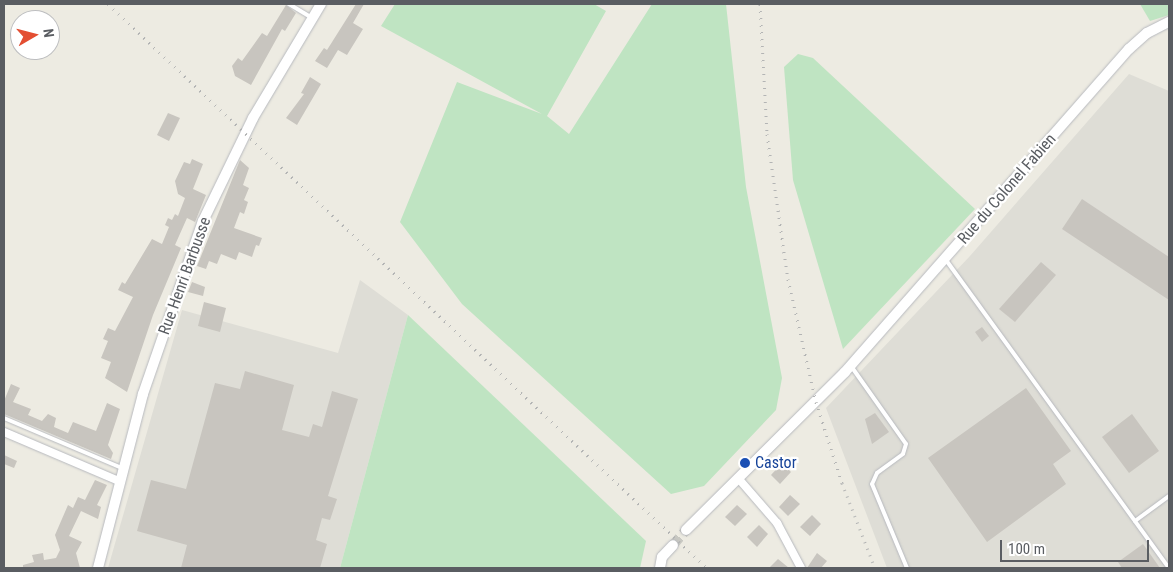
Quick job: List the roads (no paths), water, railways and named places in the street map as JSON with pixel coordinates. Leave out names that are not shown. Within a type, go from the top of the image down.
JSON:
[{"type":"street","name":"Rue Henri Barbusse","points":[[98,568],[143,394],[209,206],[253,118],[321,4]]},
{"type":"street","name":"Rue du Colonel Fabien","points":[[686,530],[851,366],[946,260],[1129,48],[1147,33],[1169,22]]},
{"type":"street","points":[[4,432],[120,482]]},
{"type":"street","points":[[738,478],[777,523],[802,568]]},
{"type":"street","points":[[660,568],[662,557],[673,544]]},
{"type":"lane","points":[[289,4],[312,18]]},
{"type":"lane","points":[[946,260],[1169,568]]},
{"type":"lane","points":[[851,366],[906,444],[903,454],[877,473],[872,484],[907,568]]},
{"type":"lane","points":[[4,418],[124,469]]},
{"type":"lane","points":[[1135,521],[1169,496]]},
{"type":"tunnel","points":[[673,545],[686,530]]},
{"type":"railway","points":[[108,4],[707,568]]},
{"type":"railway","points":[[760,4],[767,134],[788,279],[816,402],[842,483],[875,568]]},
{"type":"place","name":"Castor","points":[[745,463]]}]
